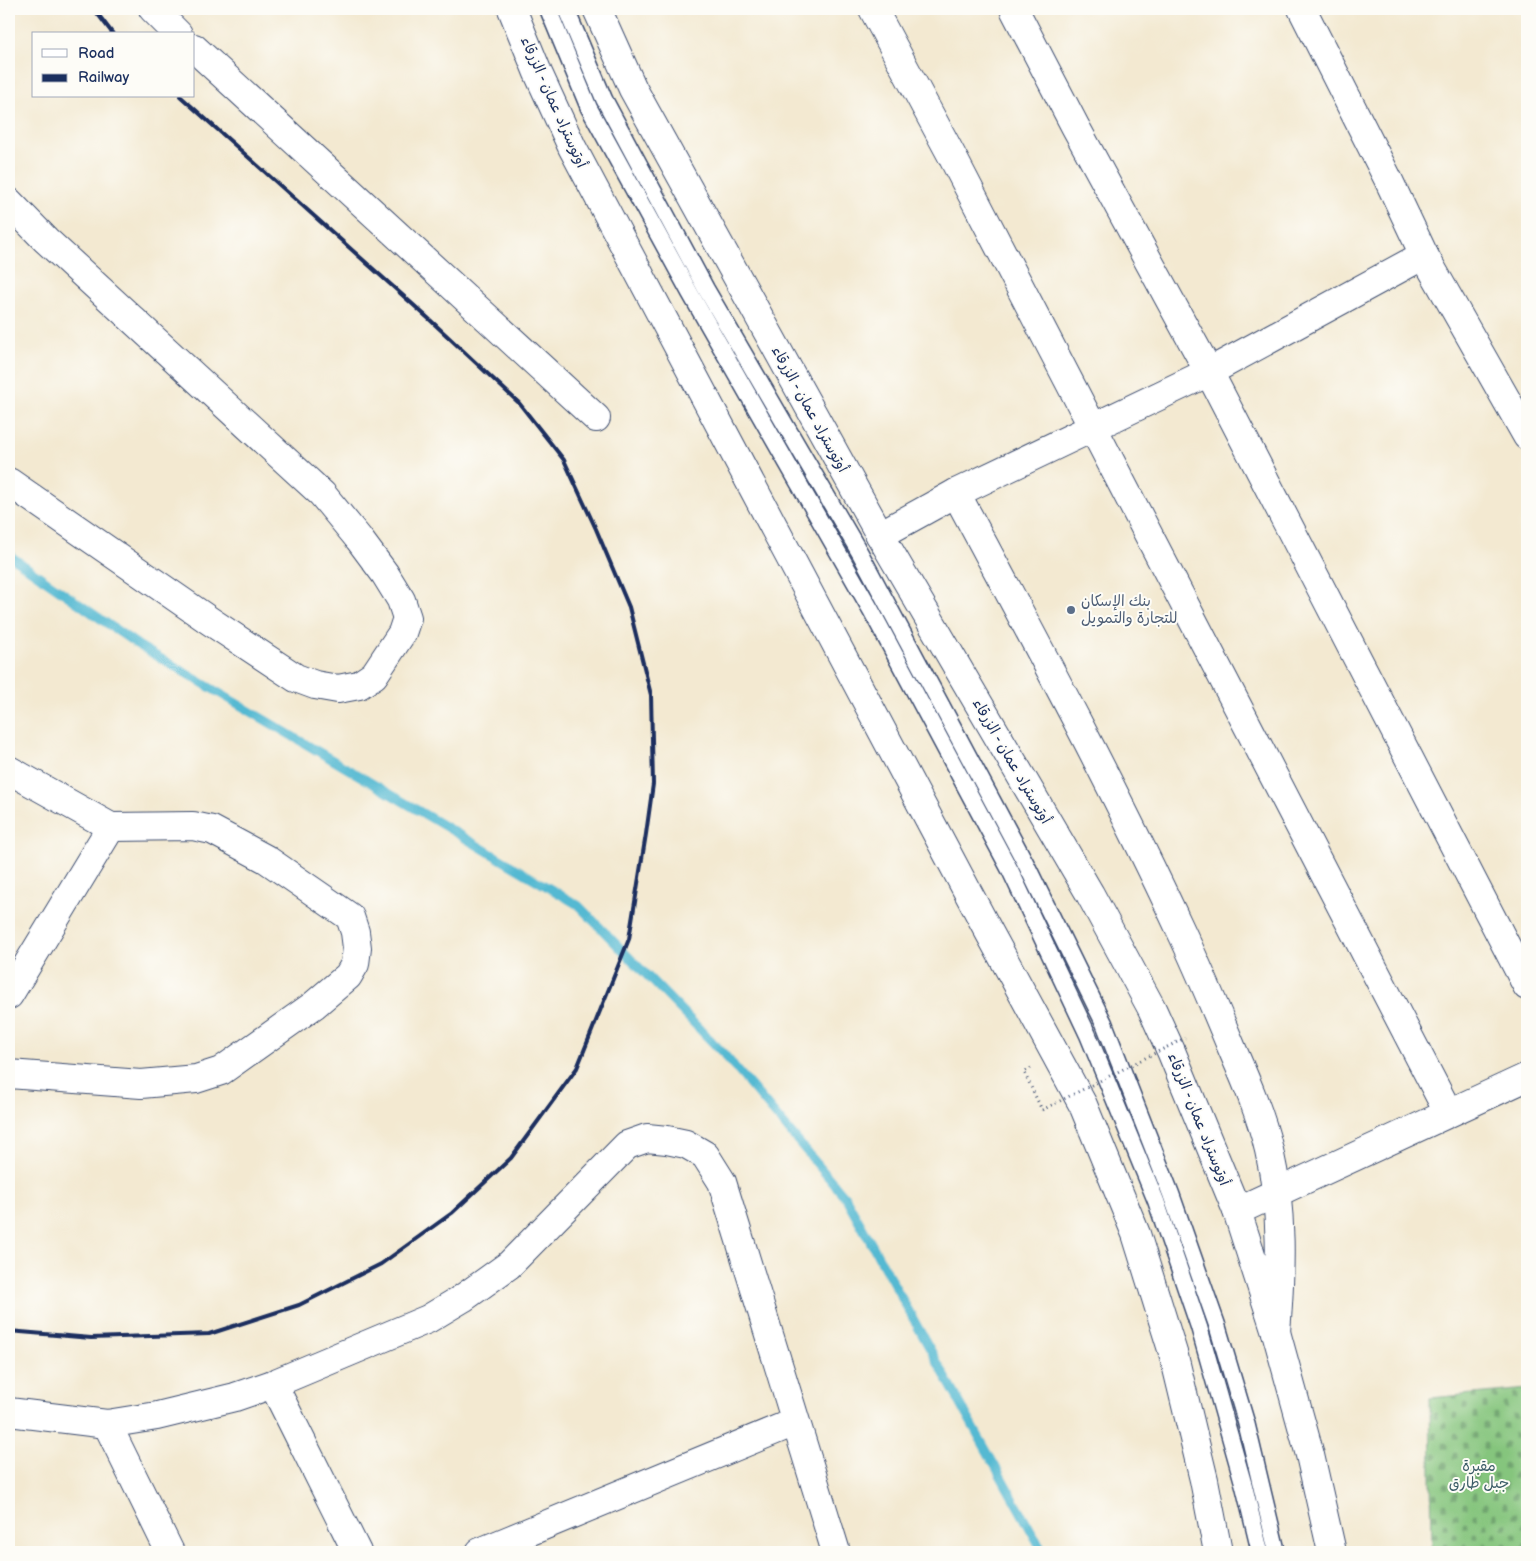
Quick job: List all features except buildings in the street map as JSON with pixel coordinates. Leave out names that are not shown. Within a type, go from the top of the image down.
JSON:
[{"type":"main road","points":[[153,9],[176,32]]},
{"type":"main road","name":"أوتوستراد عمان - الزرقاء","points":[[512,9],[538,73],[572,147],[989,932],[1083,1105],[1136,1234],[1174,1356],[1204,1480],[1218,1552]]},
{"type":"main road","name":"أوتوستراد عمان - الزرقاء","points":[[597,9],[633,89],[880,535],[1090,894],[1152,1009],[1236,1211],[1276,1332],[1310,1455],[1332,1552]]},
{"type":"main road","points":[[873,9],[1448,1112]]},
{"type":"main road","points":[[1014,9],[1075,126],[1209,372],[1527,986]]},
{"type":"main road","points":[[1302,9],[1388,178],[1424,255],[1527,436]]},
{"type":"main road","points":[[195,49],[596,418]]},
{"type":"main road","points":[[9,202],[46,240],[322,494],[364,546],[401,600],[407,618],[402,633],[374,675],[359,685],[338,688],[308,683],[296,678],[210,621],[9,482]]},
{"type":"main road","points":[[880,535],[956,493],[1209,372],[1424,255]]},
{"type":"main road","points":[[956,493],[1079,724],[1152,868],[1204,979],[1252,1097],[1269,1149],[1277,1192],[1280,1286],[1276,1332]]},
{"type":"main road","points":[[9,770],[111,827],[193,826],[212,830],[266,859],[350,917],[355,932],[357,948],[355,964],[348,976],[314,1005],[221,1071],[196,1078],[141,1084],[9,1074]]},
{"type":"main road","points":[[9,995],[111,827]]},
{"type":"main road","points":[[1236,1211],[1527,1077]]},
{"type":"main road","points":[[9,1412],[107,1424],[157,1416],[235,1397],[273,1384],[428,1319],[463,1298],[509,1265],[627,1146],[647,1138],[667,1140],[686,1144],[705,1155],[722,1182],[836,1552]]},
{"type":"main road","points":[[273,1384],[356,1552]]},
{"type":"main road","points":[[480,1552],[795,1422]]},
{"type":"main road","points":[[107,1424],[170,1552]]},
{"type":"lane","points":[[548,9],[589,108],[690,292],[871,610],[1010,870],[1088,1035],[1156,1201],[1199,1327],[1244,1486],[1260,1552]]},
{"type":"lane","points":[[566,9],[604,99],[706,289],[860,553],[1025,862],[1104,1023],[1171,1194],[1217,1325],[1246,1422],[1277,1552]]},
{"type":"path","points":[[1024,1072],[1042,1110],[1185,1038]]},
{"type":"green space","name":"مقبرة جبل طارق","points":[[1527,1389],[1527,1552],[1432,1552],[1430,1398]]},
{"type":"waterway","points":[[9,555],[138,645],[578,905],[723,1053],[846,1198],[1043,1552]]},
{"type":"railway","points":[[94,9],[111,32]]},
{"type":"railway","points":[[9,1331],[91,1338],[209,1334],[299,1305],[381,1264],[452,1213],[511,1158],[577,1068],[629,939],[646,834],[653,784],[651,695],[629,607],[564,460],[519,403],[428,318],[182,98]]},
{"type":"place","name":"بنك الإسكان للتجارة والتمويل","points":[[1071,610]]}]
